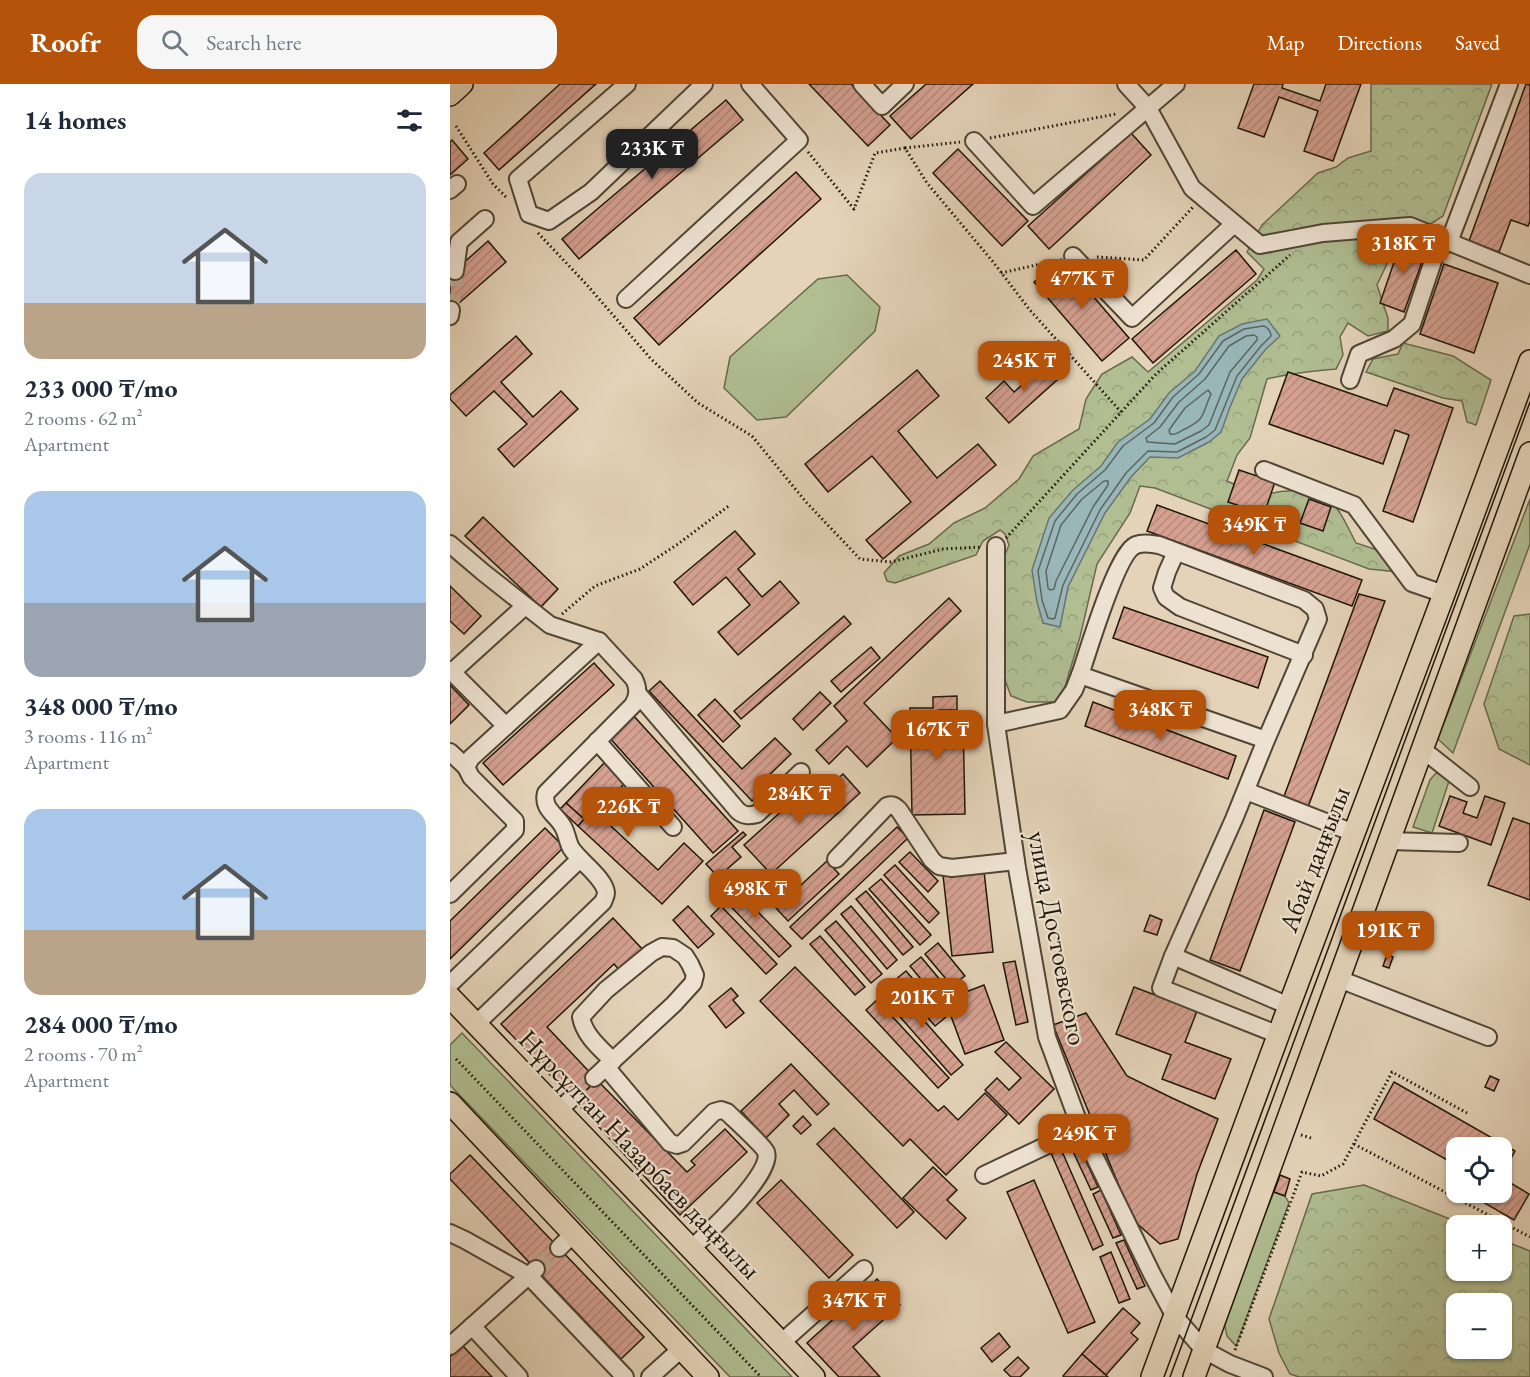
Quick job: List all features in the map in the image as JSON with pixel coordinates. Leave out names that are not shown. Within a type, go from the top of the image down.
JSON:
[{"type":"main road","points":[[450,95],[462,84]]},
{"type":"main road","name":"Абай даңғылы","points":[[1152,1377],[1530,361]]},
{"type":"main road","points":[[1194,1377],[1530,453]]},
{"type":"main road","name":"Нұрсұлтан Назарбаев даңғылы","points":[[451,998],[476,1024],[565,1104],[691,1249],[814,1377]]},
{"type":"main road","points":[[450,1103],[566,1241],[708,1377]]},
{"type":"street","points":[[627,84],[518,179],[529,214],[549,221],[591,192],[704,84]]},
{"type":"street","points":[[626,299],[798,140],[750,84]]},
{"type":"street","points":[[862,84],[882,106],[905,84]]},
{"type":"street","points":[[1126,84],[1148,108],[1192,188],[1260,245],[1323,233],[1410,226],[1530,275]]},
{"type":"street","points":[[974,141],[1034,206],[1176,84]]},
{"type":"street","points":[[1350,380],[1359,354],[1394,339],[1412,324],[1437,249],[1449,242],[1509,84]]},
{"type":"street","points":[[455,271],[454,237],[485,219]]},
{"type":"street","points":[[1073,256],[1132,318],[1234,224]]},
{"type":"street","points":[[1264,470],[1354,505],[1412,583],[1444,594]]},
{"type":"street","points":[[996,724],[1060,710],[1074,690],[1110,588],[1124,557],[1134,545],[1147,543],[1176,552],[1304,600],[1315,609],[1318,619],[1304,655],[1161,988],[1279,1035]]},
{"type":"street","points":[[450,544],[550,625],[599,641],[634,679],[638,694],[633,705],[546,793],[544,798],[549,810],[563,826],[570,846],[603,884],[606,894],[603,902],[476,1024]]},
{"type":"street","name":"улица Достоевского","points":[[996,546],[996,724],[1016,861],[1047,1037],[1081,1129],[1152,1274],[1175,1317],[1204,1350]]},
{"type":"street","points":[[1176,552],[1162,588],[1166,597],[1180,607],[1304,655]]},
{"type":"street","points":[[506,726],[451,671],[525,606]]},
{"type":"street","points":[[466,767],[471,758],[599,641]]},
{"type":"street","points":[[1080,675],[1266,740]]},
{"type":"street","points":[[638,694],[742,815],[757,814],[801,772]]},
{"type":"street","points":[[597,741],[673,827]]},
{"type":"street","points":[[1422,749],[1470,787]]},
{"type":"street","points":[[450,752],[466,767],[471,777],[515,821],[516,830],[450,894]]},
{"type":"street","points":[[1246,791],[1354,833]]},
{"type":"street","points":[[836,859],[887,806],[891,805],[899,810],[932,860],[939,866],[952,868],[1016,861]]},
{"type":"street","points":[[1389,841],[1459,843]]},
{"type":"street","points":[[451,998],[580,859]]},
{"type":"street","points":[[604,1069],[674,1004],[693,983],[695,975],[690,964],[685,956],[673,948],[662,947],[651,953],[606,990],[581,1017],[582,1026],[592,1040],[604,1069],[670,1143],[677,1145],[683,1143],[714,1112],[721,1110],[727,1112],[765,1150],[767,1159],[752,1184],[733,1208],[691,1249]]},
{"type":"street","points":[[1173,956],[1289,1006]]},
{"type":"street","points":[[1339,979],[1488,1037]]},
{"type":"street","points":[[984,1175],[1081,1129]]},
{"type":"street","points":[[450,1233],[532,1272],[621,1372],[602,1377]]},
{"type":"street","points":[[781,1343],[864,1269]]},
{"type":"street","points":[[450,1346],[532,1272]]},
{"type":"street","points":[[472,1326],[519,1377]]},
{"type":"street","points":[[650,1377],[681,1349]]},
{"type":"street","points":[[1204,1350],[1230,1364],[1264,1377]]},
{"type":"path","points":[[798,140],[854,209],[876,153],[974,141],[1148,108]]},
{"type":"path","points":[[456,126],[494,184],[514,206]]},
{"type":"path","points":[[905,148],[927,183],[1029,309],[1121,412]]},
{"type":"path","points":[[1001,273],[1073,256],[1144,260],[1203,197]]},
{"type":"path","points":[[536,231],[651,358],[698,403],[752,436],[806,502],[860,559],[891,562],[943,549],[999,546],[1156,374],[1288,257],[1303,237]]},
{"type":"path","points":[[550,625],[595,586],[640,569],[730,505]]},
{"type":"path","points":[[456,1059],[761,1377]]},
{"type":"path","points":[[1230,1364],[1302,1172],[1321,1176],[1343,1164],[1392,1072],[1467,1113]]},
{"type":"path","points":[[1299,1134],[1311,1138]]},
{"type":"path","points":[[1354,1144],[1530,1237]]},
{"type":"green space","points":[[1371,84],[1492,84],[1443,216],[1429,225],[1402,232],[1377,285],[1388,318],[1388,331],[1368,336],[1348,323],[1340,337],[1343,355],[1336,369],[1267,379],[1250,438],[1237,455],[1227,481],[1261,496],[1270,493],[1299,491],[1326,499],[1340,512],[1356,543],[1380,551],[1399,572],[1369,569],[1155,488],[1140,486],[1130,513],[1097,564],[1080,637],[1064,690],[1057,702],[1027,702],[1011,696],[1005,680],[1004,557],[1009,545],[1005,534],[1000,530],[983,541],[976,555],[895,583],[887,581],[884,573],[899,556],[929,544],[954,523],[985,508],[1019,479],[1033,456],[1079,429],[1086,399],[1102,374],[1132,357],[1148,372],[1257,280],[1264,269],[1247,252],[1262,225],[1318,173],[1336,167],[1348,158],[1371,151]]},
{"type":"green space","points":[[847,275],[880,307],[875,331],[786,417],[757,420],[724,388],[730,357],[818,279]]},
{"type":"green space","points":[[1403,343],[1453,356],[1491,380],[1476,425],[1467,422],[1462,401],[1443,398],[1366,372],[1373,359],[1398,354]]},
{"type":"green space","points":[[1530,499],[1530,544],[1453,753],[1438,739]]},
{"type":"green space","points":[[1530,614],[1530,765],[1499,749],[1484,704],[1514,616]]},
{"type":"green space","points":[[1436,773],[1450,778],[1432,833],[1413,827],[1430,780]]},
{"type":"green space","points":[[462,1033],[792,1377],[730,1377],[450,1085],[450,1045]]},
{"type":"green space","points":[[1364,1185],[1446,1217],[1446,1281],[1512,1281],[1512,1244],[1530,1251],[1530,1377],[1299,1377],[1290,1374],[1279,1353],[1269,1319],[1312,1194]]},
{"type":"green space","points":[[1274,1192],[1285,1196],[1289,1203],[1236,1346],[1227,1336],[1224,1323]]},
{"type":"water","points":[[1267,319],[1280,336],[1265,350],[1242,379],[1221,432],[1209,442],[1178,458],[1150,457],[1131,477],[1105,513],[1068,587],[1060,627],[1043,623],[1032,570],[1049,518],[1073,490],[1101,466],[1118,442],[1150,419],[1169,393],[1195,371],[1219,336],[1242,324]]},
{"type":"building","points":[[560,84],[596,84],[499,170],[484,153]]},
{"type":"building","points":[[809,84],[851,84],[890,125],[868,146]]},
{"type":"building","points":[[926,84],[973,84],[911,139],[890,116]]},
{"type":"building","points":[[1254,84],[1283,84],[1282,88],[1320,101],[1326,84],[1361,84],[1333,161],[1304,151],[1318,111],[1279,97],[1264,137],[1238,128]]},
{"type":"building","points":[[1526,84],[1530,85],[1530,221],[1528,226],[1511,220],[1499,252],[1469,241]]},
{"type":"building","points":[[726,100],[743,120],[579,259],[562,239]]},
{"type":"building","points":[[1131,133],[1151,155],[1049,249],[1028,226]]},
{"type":"building","points":[[452,140],[468,159],[450,175],[450,142]]},
{"type":"building","points":[[958,149],[1028,221],[1002,246],[933,173]]},
{"type":"building","points":[[796,172],[821,199],[659,345],[634,318]]},
{"type":"building","points":[[1402,239],[1427,248],[1404,312],[1380,303]]},
{"type":"building","points":[[488,241],[506,262],[450,311],[450,275]]},
{"type":"building","points":[[1236,250],[1256,274],[1153,363],[1132,339]]},
{"type":"building","points":[[1061,259],[1129,338],[1102,361],[1034,282]]},
{"type":"building","points":[[1444,264],[1498,283],[1474,353],[1420,334]]},
{"type":"building","points":[[516,336],[532,354],[501,382],[533,417],[561,391],[578,409],[514,467],[498,449],[527,424],[494,391],[466,416],[450,399],[450,395]]},
{"type":"building","points":[[1052,359],[1065,373],[1009,423],[986,398],[1004,381],[1014,392]]},
{"type":"building","points":[[917,370],[939,396],[898,431],[937,478],[978,444],[996,465],[883,559],[866,540],[911,502],[872,456],[828,492],[805,464]]},
{"type":"building","points":[[1288,372],[1387,406],[1394,388],[1453,408],[1413,522],[1383,511],[1409,435],[1395,430],[1383,464],[1269,424]]},
{"type":"building","points":[[1239,470],[1275,482],[1264,514],[1228,502]]},
{"type":"building","points":[[1309,499],[1331,507],[1323,531],[1300,523]]},
{"type":"building","points":[[1157,505],[1362,580],[1352,606],[1147,531]]},
{"type":"building","points":[[483,517],[558,589],[541,607],[465,536]]},
{"type":"building","points":[[735,531],[755,554],[738,569],[762,597],[780,581],[799,603],[738,655],[718,632],[750,605],[726,577],[693,605],[674,582]]},
{"type":"building","points":[[450,586],[481,616],[464,634],[450,621]]},
{"type":"building","points":[[1359,594],[1385,601],[1308,807],[1283,799]]},
{"type":"building","points":[[949,598],[961,611],[864,703],[897,738],[867,767],[847,746],[829,764],[816,750],[847,721],[834,706]]},
{"type":"building","points":[[1124,607],[1268,657],[1258,688],[1113,638]]},
{"type":"building","points":[[844,616],[851,624],[741,719],[734,711]]},
{"type":"building","points":[[871,647],[880,658],[841,692],[831,681]]},
{"type":"building","points":[[594,663],[614,685],[503,785],[483,763]]},
{"type":"building","points":[[660,681],[742,769],[775,738],[791,754],[761,783],[766,788],[752,801],[649,691]]},
{"type":"building","points":[[450,685],[469,705],[450,724]]},
{"type":"building","points":[[820,692],[831,703],[803,730],[793,719]]},
{"type":"building","points":[[957,696],[957,710],[938,710],[938,721],[963,720],[965,814],[912,815],[910,708],[933,708],[933,697]]},
{"type":"building","points":[[715,699],[740,726],[723,742],[698,715]]},
{"type":"building","points":[[1093,702],[1236,756],[1228,779],[1085,726]]},
{"type":"building","points":[[632,714],[738,831],[713,853],[608,736]]},
{"type":"building","points":[[606,761],[627,781],[597,813],[658,870],[684,843],[703,861],[662,904],[578,826],[584,819],[566,803]]},
{"type":"building","points":[[843,774],[860,793],[771,874],[744,845],[794,800],[803,810]]},
{"type":"building","points":[[1450,796],[1467,802],[1463,813],[1477,818],[1485,796],[1505,803],[1491,845],[1439,826]]},
{"type":"building","points":[[566,803],[584,819],[578,826],[560,809]]},
{"type":"building","points":[[1264,810],[1295,822],[1240,971],[1210,960]]},
{"type":"building","points":[[1513,818],[1530,824],[1530,900],[1488,885]]},
{"type":"building","points":[[897,827],[908,838],[802,939],[790,927]]},
{"type":"building","points":[[545,828],[564,847],[450,959],[450,921]]},
{"type":"building","points":[[743,832],[746,835],[732,847],[741,857],[718,877],[706,864]]},
{"type":"building","points":[[910,852],[938,881],[928,892],[899,862]]},
{"type":"building","points":[[827,861],[839,874],[788,921],[776,908]]},
{"type":"building","points":[[895,865],[939,913],[929,923],[884,875]]},
{"type":"building","points":[[984,871],[993,952],[952,956],[943,875]]},
{"type":"building","points":[[881,879],[931,935],[920,945],[869,889]]},
{"type":"building","points":[[731,884],[791,946],[779,957],[719,894]]},
{"type":"building","points":[[866,891],[913,947],[903,955],[856,899]]},
{"type":"building","points":[[688,906],[714,934],[698,948],[673,920]]},
{"type":"building","points":[[721,906],[777,964],[766,974],[711,916]]},
{"type":"building","points":[[851,906],[897,960],[887,969],[841,914]]},
{"type":"building","points":[[1150,915],[1162,920],[1157,935],[1144,931]]},
{"type":"building","points":[[613,918],[646,953],[623,974],[614,964],[547,1027],[597,1080],[575,1101],[501,1024]]},
{"type":"building","points":[[836,921],[882,974],[871,983],[825,930]]},
{"type":"building","points":[[820,936],[865,987],[855,995],[810,944]]},
{"type":"building","points":[[938,943],[965,976],[952,986],[925,954]]},
{"type":"building","points":[[1387,955],[1393,957],[1389,968],[1383,966]]},
{"type":"building","points":[[921,957],[946,987],[935,996],[910,966]]},
{"type":"building","points":[[1015,961],[1028,1022],[1016,1025],[1003,963]]},
{"type":"building","points":[[795,967],[938,1111],[944,1106],[958,1120],[985,1093],[1007,1115],[946,1175],[910,1139],[903,1146],[760,1001]]},
{"type":"building","points":[[906,971],[946,1017],[935,1026],[895,980]]},
{"type":"building","points":[[892,984],[963,1065],[951,1075],[880,994]]},
{"type":"building","points":[[984,985],[1004,1040],[965,1054],[945,1000]]},
{"type":"building","points":[[1134,987],[1197,1011],[1185,1042],[1231,1059],[1215,1099],[1162,1079],[1171,1055],[1116,1034]]},
{"type":"building","points":[[731,988],[738,996],[733,1000],[744,1013],[726,1028],[709,1006]]},
{"type":"building","points":[[877,1000],[949,1078],[938,1088],[866,1010]]},
{"type":"building","points":[[1086,1013],[1127,1076],[1218,1119],[1197,1174],[1178,1239],[1160,1244],[1133,1220],[1053,1025]]},
{"type":"building","points":[[1006,1042],[1054,1089],[1019,1124],[985,1090],[997,1078],[1009,1090],[1021,1078],[995,1052]]},
{"type":"building","points":[[791,1064],[829,1104],[817,1115],[794,1090],[779,1104],[789,1115],[766,1138],[741,1111]]},
{"type":"building","points":[[1490,1076],[1499,1080],[1494,1091],[1485,1087]]},
{"type":"building","points":[[597,1080],[687,1172],[695,1165],[691,1161],[725,1129],[747,1152],[680,1215],[575,1101]]},
{"type":"building","points":[[1394,1082],[1490,1137],[1446,1137],[1446,1159],[1374,1119]]},
{"type":"building","points":[[803,1116],[811,1125],[801,1134],[793,1126]]},
{"type":"building","points":[[834,1128],[914,1212],[897,1228],[817,1144]]},
{"type":"building","points":[[1076,1140],[1098,1187],[1091,1190],[1069,1143]]},
{"type":"building","points":[[1061,1149],[1103,1245],[1093,1250],[1051,1153]]},
{"type":"building","points":[[470,1155],[644,1337],[621,1359],[450,1179],[450,1174]]},
{"type":"building","points":[[933,1167],[957,1190],[947,1200],[966,1218],[946,1239],[903,1198]]},
{"type":"building","points":[[1280,1175],[1290,1179],[1285,1196],[1274,1192]]},
{"type":"building","points":[[781,1180],[853,1255],[829,1278],[757,1203]]},
{"type":"building","points":[[1034,1180],[1095,1322],[1068,1333],[1007,1192]]},
{"type":"building","points":[[1512,1184],[1529,1194],[1514,1220],[1512,1215],[1505,1215],[1484,1203],[1512,1203]]},
{"type":"building","points":[[1101,1190],[1121,1235],[1113,1238],[1093,1194]]},
{"type":"building","points":[[1124,1240],[1145,1286],[1137,1289],[1116,1243]]},
{"type":"building","points":[[1111,1252],[1130,1299],[1119,1303],[1100,1257]]},
{"type":"building","points":[[877,1279],[900,1305],[853,1347],[880,1377],[839,1377],[807,1343]]},
{"type":"building","points":[[1123,1308],[1140,1323],[1131,1333],[1138,1339],[1106,1375],[1082,1354]]},
{"type":"building","points":[[999,1333],[1010,1347],[992,1362],[981,1348]]},
{"type":"building","points":[[462,1345],[492,1377],[450,1377],[450,1357]]},
{"type":"building","points":[[1082,1354],[1108,1377],[1064,1377]]},
{"type":"building","points":[[1018,1357],[1029,1368],[1020,1377],[1011,1377],[1004,1370]]},
{"type":"tunnel","points":[[451,310],[455,271]]},
{"type":"tunnel","points":[[572,1098],[594,1078]]},
{"type":"tunnel","points":[[536,1269],[559,1248]]},
{"type":"tram line","points":[[1170,1377],[1530,402]]}]
